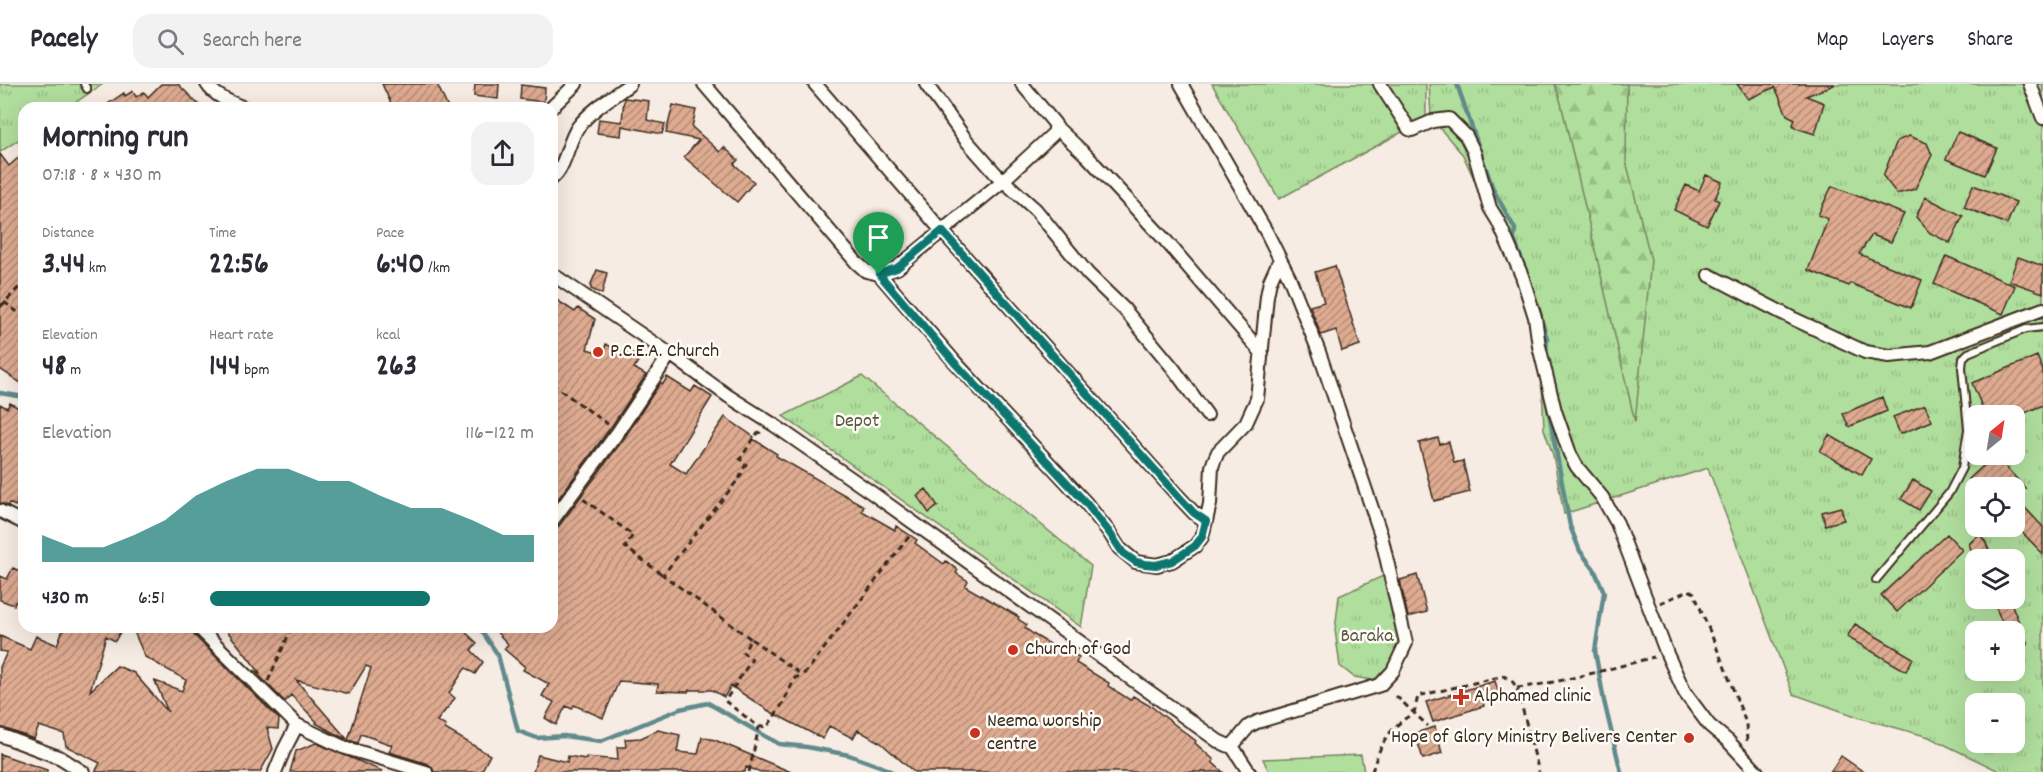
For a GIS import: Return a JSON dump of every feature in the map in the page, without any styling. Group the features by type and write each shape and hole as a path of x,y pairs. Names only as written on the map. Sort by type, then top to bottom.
{"street":[{"path":"207,84 210,90 231,102"},
{"path":"557,102 576,84"},
{"path":"558,171 570,141 578,128 595,111 630,84"},
{"path":"704,84 809,205 848,254 866,271 879,274 897,268 1004,180 1053,134 1056,127"},
{"path":"815,84 942,231 1179,497 1194,513 1206,521"},
{"path":"926,84 966,140 1036,210 1088,274 1124,309 1173,368 1207,415"},
{"path":"1022,84 1056,127 1087,156 1159,233 1262,353"},
{"path":"1181,84 1267,233 1316,344 1381,535 1406,644 1393,671 1380,685 1257,722 1249,726 1232,746"},
{"path":"1380,84 1410,130 1433,121 1449,119 1466,136 1474,152 1490,208 1522,276 1535,317 1539,346 1555,411 1570,454 1577,467 1602,497 1617,523 1667,654 1685,693 1709,725 1757,772"},
{"path":"2030,84 2043,118"},
{"path":"879,274 954,362 1086,503 1123,553 1136,562 1156,565 1172,561 1195,546 1202,537 1211,494 1212,467 1218,452 1246,423 1254,410 1268,288 1280,259"},
{"path":"1709,275 1864,352 1889,356 1930,352 2043,309"},
{"path":"558,278 917,525 1218,741 1232,746 1249,772"},
{"path":"558,513 618,432 670,354"},
{"path":"0,510 18,520"},
{"path":"204,633 297,725 343,747 426,772"},
{"path":"275,772 297,725"},
{"path":"0,735 61,758 83,772"}],"lane":[{"path":"1876,580 1949,493 1962,468 1968,429 1963,358 1968,352 2016,333 2043,327"}],"path":[{"path":"0,307 18,288"},
{"path":"4,302 18,312"},
{"path":"558,388 618,432"},
{"path":"663,575 740,477 746,464 740,459 757,434 774,425"},
{"path":"574,493 633,535 625,547 802,675"},
{"path":"751,639 743,653 752,659 725,701 759,727 768,726 795,678 802,675 917,525"},
{"path":"1650,607 1688,591 1694,593 1746,723 1747,761"},
{"path":"263,690 289,633"},
{"path":"1517,688 1587,675 1667,654"},
{"path":"1372,772 1386,736 1400,721 1414,713 1418,696 1504,676 1517,688 1539,772"},
{"path":"1396,696 1428,726"},
{"path":"749,772 759,727"}],"green space":[{"path":"0,84 103,84 76,102 18,102 18,140 0,152"},
{"path":"1212,84 1426,84 1426,119 1279,199"},
{"path":"1429,84 2043,84 2043,772 2001,772 1929,737 1861,718 1793,694 1708,468 1564,514 1553,455 1544,429 1540,339 1525,291 1463,155 1431,118"},
{"path":"1555,84 1627,84 1626,161 1651,260 1635,422 1561,103"},
{"name":"Depot","path":"862,376 1091,566 1081,627 783,416"},
{"name":"Baraka","path":"1383,576 1401,644 1379,681 1354,677 1340,666 1335,630 1339,596"},
{"path":"1361,755 1364,772 1269,772 1263,759"}],"building":[{"path":"161,84 178,84 196,102 111,102 124,93 125,96 133,91 136,97 144,92 148,97"},
{"path":"382,84 437,84 445,102 390,102"},
{"path":"475,84 499,84 498,99 474,96"},
{"path":"1737,84 1834,85 1806,96 1824,103 1815,134 1793,125 1795,119 1787,115 1775,87 1748,99"},
{"path":"521,85 545,88 544,102 520,99"},
{"path":"624,98 649,101 647,120 665,124 662,134 622,126 621,136 597,133 599,119 622,122"},
{"path":"673,105 696,110 692,127 720,152 724,147 738,160 734,164 754,182 737,202 684,157 699,140 666,133"},
{"path":"1958,132 1997,148 1985,175 1946,159"},
{"path":"1909,136 1927,143 1932,155 1915,189 1897,194 1883,176 1897,141"},
{"path":"0,154 9,166 18,158 18,381 0,369"},
{"path":"1706,175 1722,182 1715,199 1719,201 1707,226 1674,210 1686,185 1699,191"},
{"path":"1973,185 2016,202 2007,224 1964,207"},
{"path":"1832,186 1904,214 1891,242 1872,235 1859,254 1922,280 1911,308 1850,283 1849,286 1808,270 1828,219 1818,215"},
{"path":"1925,197 1963,216 1950,243 1930,233 1916,217"},
{"path":"1946,256 2015,286 2003,314 1934,284"},
{"path":"2018,257 2043,266 2043,293 2009,281"},
{"path":"1335,266 1360,345 1342,351 1336,330 1321,335 1310,306 1324,302 1315,272"},
{"path":"597,270 607,273 602,294 591,289"},
{"path":"558,301 575,312 578,308 595,319 587,349 603,354 606,344 623,353 626,349 640,358 634,368 646,375 558,499"},
{"path":"2037,356 2043,371 2043,405 2025,413 2025,405 1981,405 1972,383"},
{"path":"667,377 691,392 695,386 712,397 670,464 686,474 725,417 777,454 776,456 864,506 862,511 895,530 896,526 917,540 915,543 944,564 946,561 958,570 956,573 968,581 965,586 1019,617 1018,619 1027,625 1025,628 1036,636 1063,652 1065,649 1079,657 1076,663 1109,683 1108,686 1130,700 1133,696 1152,707 1196,741 1195,743 1214,760 1212,762 1223,772 914,772 881,743 858,730 853,738 829,726 823,739 769,711 731,686 724,697 712,690 657,691 658,684 619,681 603,718 574,705 572,709 566,706 556,725 545,718 554,702 542,696 549,684 523,670 525,667 504,649 508,644 498,633 558,633 558,527 625,437 660,383 663,384"},
{"path":"1882,397 1887,411 1849,427 1843,414"},
{"path":"10,403 18,408 18,501 15,506 0,503 0,404 7,408"},
{"path":"1925,405 1932,421 1900,434 1893,417"},
{"path":"1829,435 1871,459 1862,475 1820,451"},
{"path":"1438,438 1440,444 1449,442 1454,463 1463,461 1470,492 1434,501 1419,443"},
{"path":"1984,465 2004,465 2015,477 1971,477"},
{"path":"1913,480 1931,491 1919,510 1901,499"},
{"path":"926,489 938,506 929,513 917,496"},
{"path":"1841,507 1844,520 1825,525 1822,512"},
{"path":"2025,508 2043,527 2043,554 2025,535"},
{"path":"1947,534 1962,550 1897,612 1881,595"},
{"path":"1976,537 1982,537 1988,549 1971,549 1969,544"},
{"path":"13,568 18,570 18,603 15,602 14,605 0,600 0,576 7,579"},
{"path":"1417,575 1427,612 1408,617 1400,580"},
{"path":"1997,609 2014,609 2018,621 2001,621"},
{"path":"1855,624 1913,658 1906,671 1847,637"},
{"path":"62,633 120,633 115,641 106,636 90,691 117,666 134,673 168,712 155,681 182,691 186,680 145,657 135,633 192,633 279,719 278,729 267,728 273,749 260,772 95,772 100,763 66,746 64,734 39,726 34,739 0,727 0,667 7,652 0,651 0,636 30,649 36,636 57,645"},
{"path":"229,633 466,633 477,643 471,650 483,662 475,674 466,668 464,670 449,693 455,698 437,721 446,726 445,729 490,755 481,772 434,772 428,764 389,752 392,745 361,734 358,743 348,740 371,668 366,666 349,694 296,680 347,739 316,723 291,695 285,702 254,670 261,674"},
{"path":"1495,681 1499,694 1482,699 1484,706 1433,722 1426,702"},
{"path":"1435,727 1442,753 1423,759 1415,733"},
{"path":"658,730 680,735 677,752 698,754 702,737 715,740 791,772 761,772 746,767 745,772 533,772 538,755 567,762 568,756 618,760 617,747 626,747 625,739 641,738"},
{"path":"316,743 382,772 290,772 296,751"},
{"path":"0,754 47,770 47,772 0,772"},
{"path":"1841,756 1864,772 1830,772"}],"waterway":[{"path":"1457,84 1493,189 1515,229 1514,239 1528,277"},
{"path":"1541,319 1547,338 1546,355"},
{"path":"0,393 18,396"},
{"path":"1547,402 1570,526 1580,551 1594,569 1604,592 1595,651 1621,772"},
{"path":"483,633 498,655 518,731 537,738 564,736 601,741 680,709 708,703 779,744 849,755 892,772"}],"place":[{"name":"P.C.E.A. Church","path":"598,352"},
{"name":"Church of God","path":"1013,650"},
{"name":"Alphamed clinic","path":"1461,697"},
{"name":"Neema worship centre","path":"975,733"},
{"name":"Hope of Glory Ministry Belivers Center","path":"1689,738"}],"route":[{"path":"942,231 1179,497 1194,513 1206,521 1202,537 1195,546 1179,558 1156,565 1136,562 1123,553 1086,503 954,362 879,274 897,268 942,231"}]}
